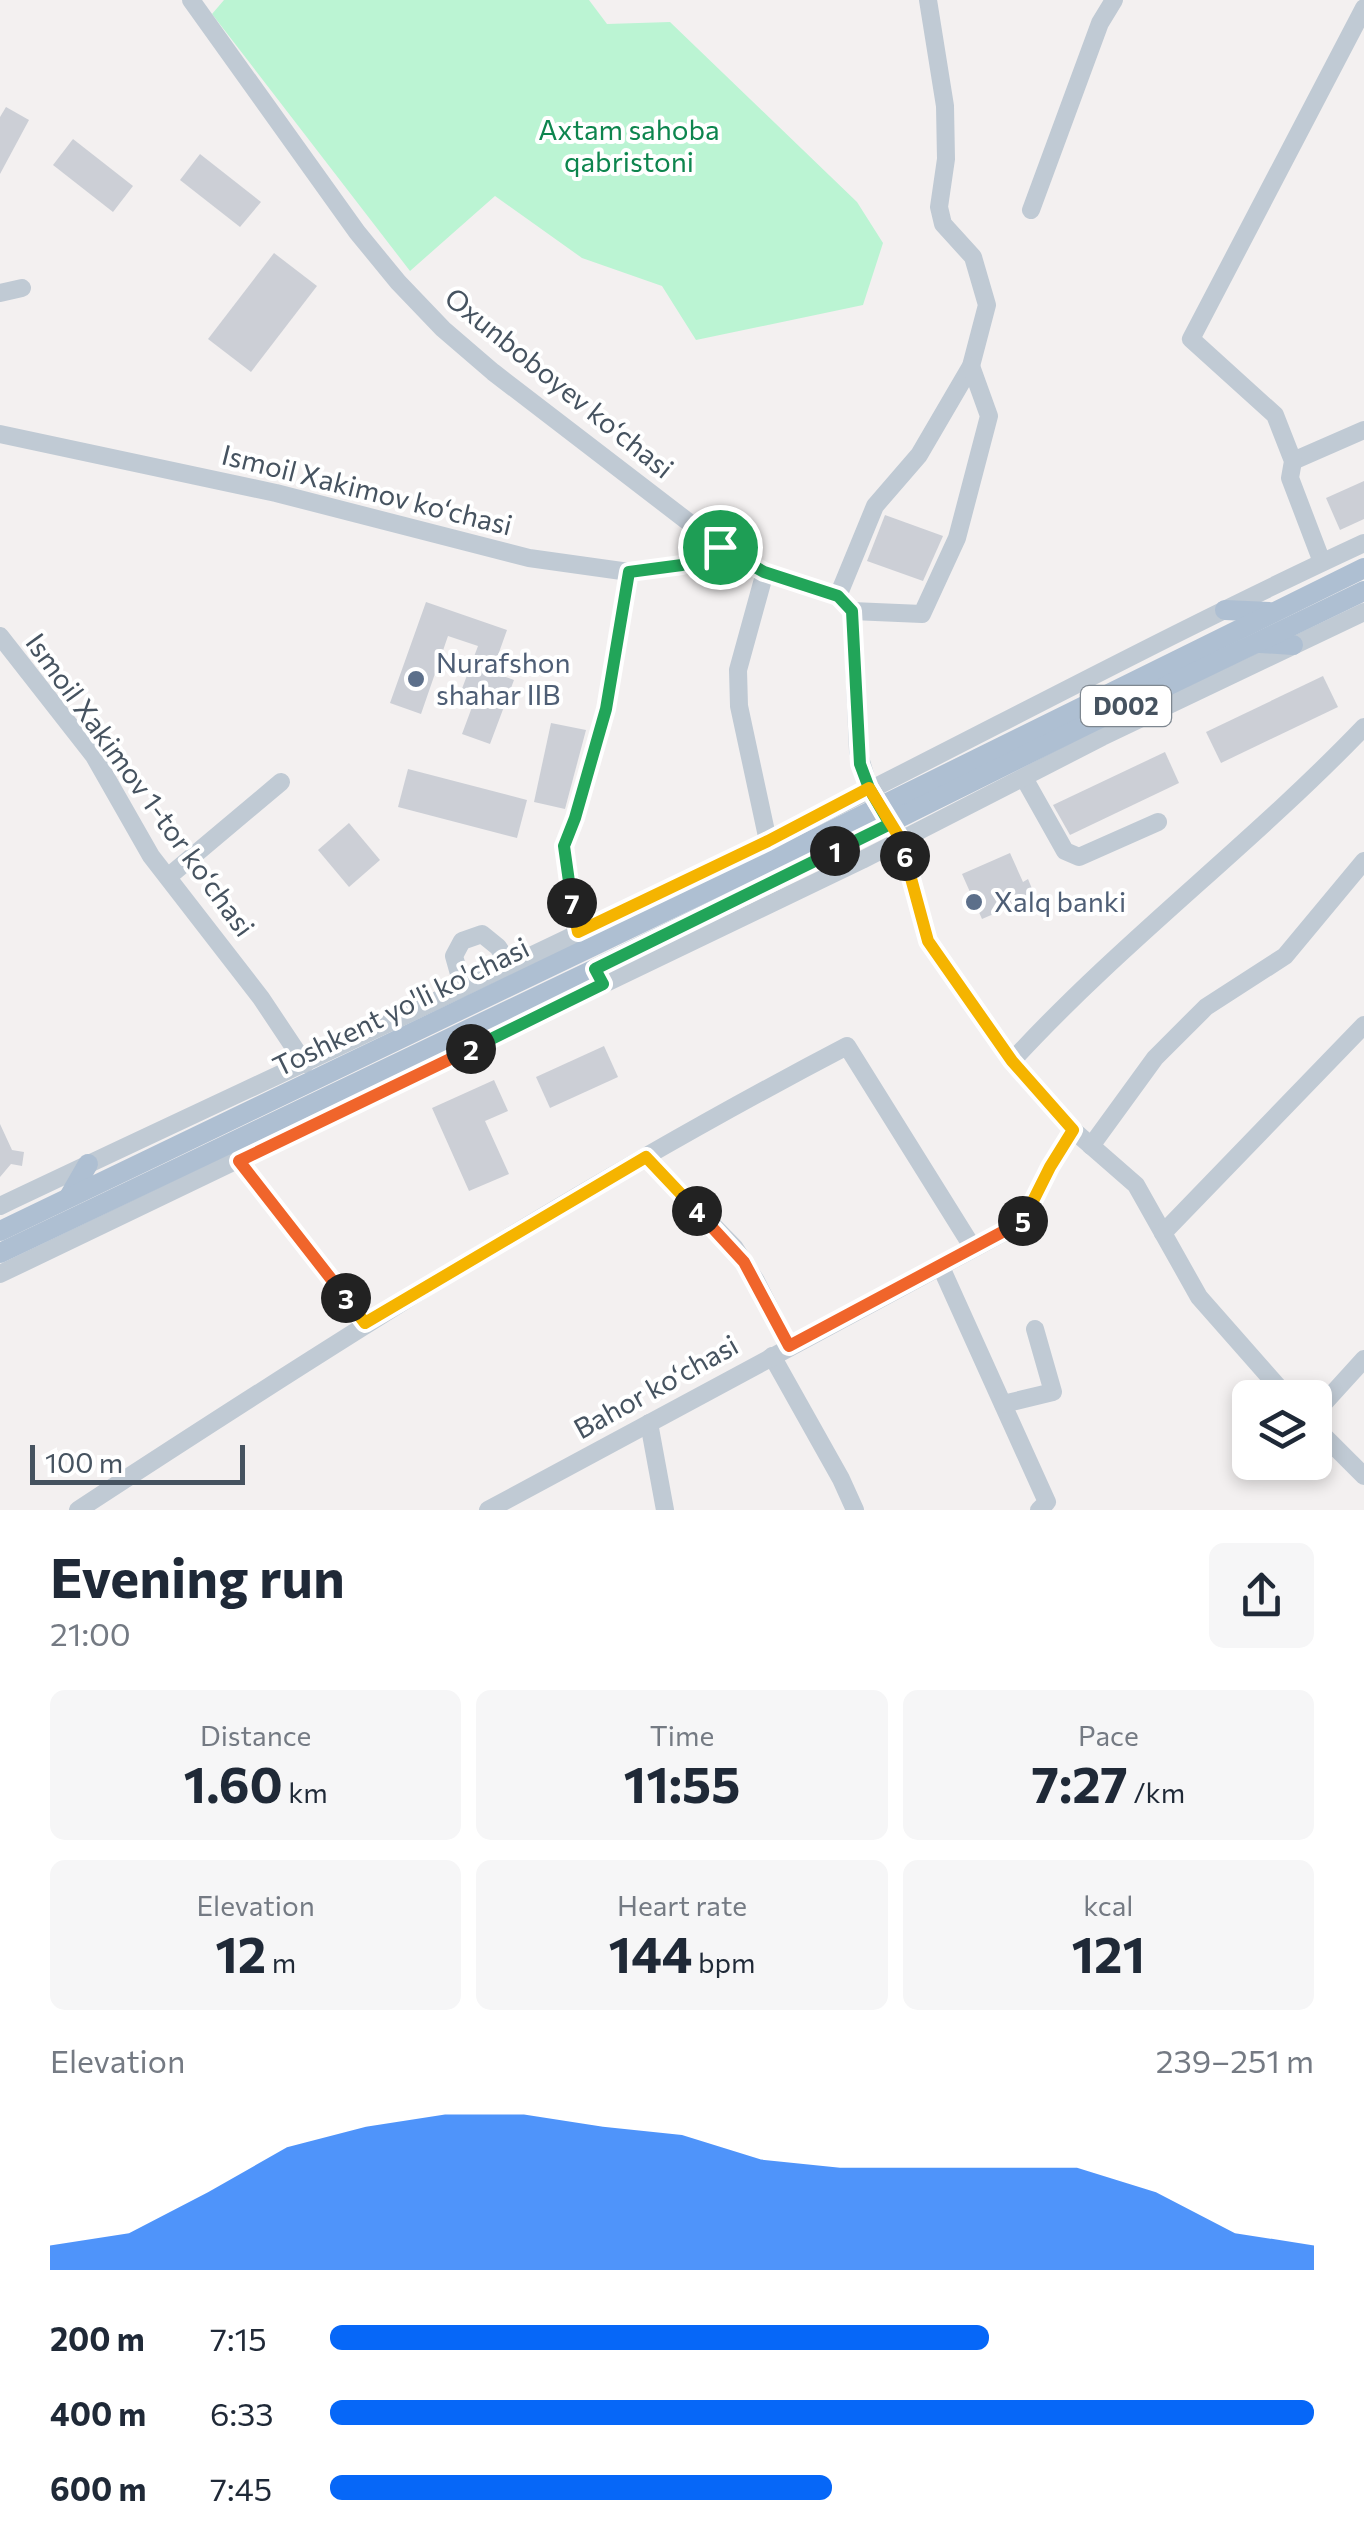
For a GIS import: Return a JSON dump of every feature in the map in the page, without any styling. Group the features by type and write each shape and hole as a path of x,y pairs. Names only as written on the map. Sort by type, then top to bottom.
{"main road":[{"name":"Toshkent yo'li ko'chasi","path":"0,1254 69,1209 774,859 874,796 1364,568"},
{"name":"Toshkent yo'li ko'chasi","path":"0,1231 69,1209 599,977 896,832 1258,642 1364,591"},
{"path":"1225,610 1271,612"},
{"path":"1258,642 1293,645"},
{"path":"874,796 896,832"},
{"path":"61,1244 69,1209 88,1164"}],"street":[{"name":"Oxunboboyev ko‘chasi","path":"190,0 317,180 398,282 492,372 720,547 764,572 838,596 852,611"},
{"path":"838,596 875,506 919,454 971,366 987,305 972,257 943,224 939,206 946,159 945,106 928,0"},
{"path":"1031,210 1100,23 1114,0"},
{"path":"1322,562 1290,478 1293,461 1275,415 1190,340 1364,8"},
{"path":"0,292 22,288"},
{"path":"874,796 858,751 852,611 922,614 934,594 956,538 989,416 971,366"},
{"path":"1293,461 1364,430"},
{"name":"Ismoil Xakimov ko‘chasi","path":"0,434 276,493 529,558 629,572 682,565 720,547"},
{"path":"0,1206 768,841 874,796 1225,610 1364,543"},
{"path":"578,932 564,846 606,709 629,572"},
{"path":"764,572 738,670 739,706 768,841"},
{"path":"1272,1380 1199,1297 1136,1185 1073,1130 1012,1061 928,941 896,832 1024,778 1358,615 1364,636"},
{"name":"Ismoil Xakimov 1-tor ko‘chasi","path":"0,636 94,756 151,856 261,998 304,1064"},
{"path":"1012,1061 1054,1016 1307,786 1364,727"},
{"path":"1024,778 1065,851 1079,856 1158,822"},
{"path":"168,877 281,782"},
{"path":"1091,1146 1155,1058 1206,1007 1284,956 1364,862"},
{"path":"463,988 454,956 462,941 482,934 498,947 510,965"},
{"path":"0,1274 239,1161 599,977"},
{"path":"1163,1233 1364,1025"},
{"path":"78,1510 365,1323 743,1100 847,1046 973,1248"},
{"name":"Bahor ko‘chasi","path":"488,1510 1023,1222 1073,1130"},
{"path":"646,1157 734,1247 789,1346"},
{"path":"239,1161 365,1323"},
{"path":"940,1266 1047,1502 1039,1510"},
{"path":"1003,1404 1053,1392 1035,1329"},
{"path":"772,1356 841,1479 854,1510"},
{"path":"1332,1395 1364,1359"},
{"path":"649,1422 665,1510"},
{"path":"1332,1444 1364,1476"}],"green space":[{"name":"Axtam sahoba qabristoni","path":"224,0 589,0 607,24 670,22 857,202 883,243 863,305 696,340 662,286 582,258 495,196 410,271 212,14"}],"building":[{"path":"6,107 29,120 0,174 0,117"},
{"path":"73,139 133,186 113,212 53,165"},
{"path":"200,154 261,202 240,227 180,180"},
{"path":"274,253 317,286 251,372 208,339"},
{"path":"1364,481 1364,519 1340,530 1326,498"},
{"path":"885,515 943,536 923,581 867,561"},
{"path":"426,602 507,630 492,672 514,680 490,744 462,734 475,699 460,694 478,646 448,636 421,714 390,703"},
{"path":"1323,676 1338,707 1221,763 1206,732"},
{"path":"551,723 586,730 565,809 534,802"},
{"path":"1165,752 1179,783 1070,835 1053,805"},
{"path":"408,769 527,800 517,838 398,807"},
{"path":"349,823 380,860 349,887 318,850"},
{"path":"1010,853 1023,882 1028,879 1035,896 982,919 962,874"},
{"path":"604,1046 618,1077 550,1108 536,1077"},
{"path":"494,1080 508,1111 485,1121 509,1174 469,1191 432,1108"},
{"path":"0,1124 12,1150 24,1152 22,1166 11,1164 0,1177"}],"place":[{"name":"Nurafshon shahar IIB","path":"416,679"},
{"name":"Xalq banki","path":"974,902"}],"route":[{"path":"720,547 682,565 629,572 606,709 564,846 578,932 869,788 901,840 928,941 1012,1061 1073,1130 1023,1222 789,1346 734,1247 646,1157 365,1323 239,1161 603,984 595,969 890,824 869,788 860,764 852,611 847,602 764,572 720,547"}]}
